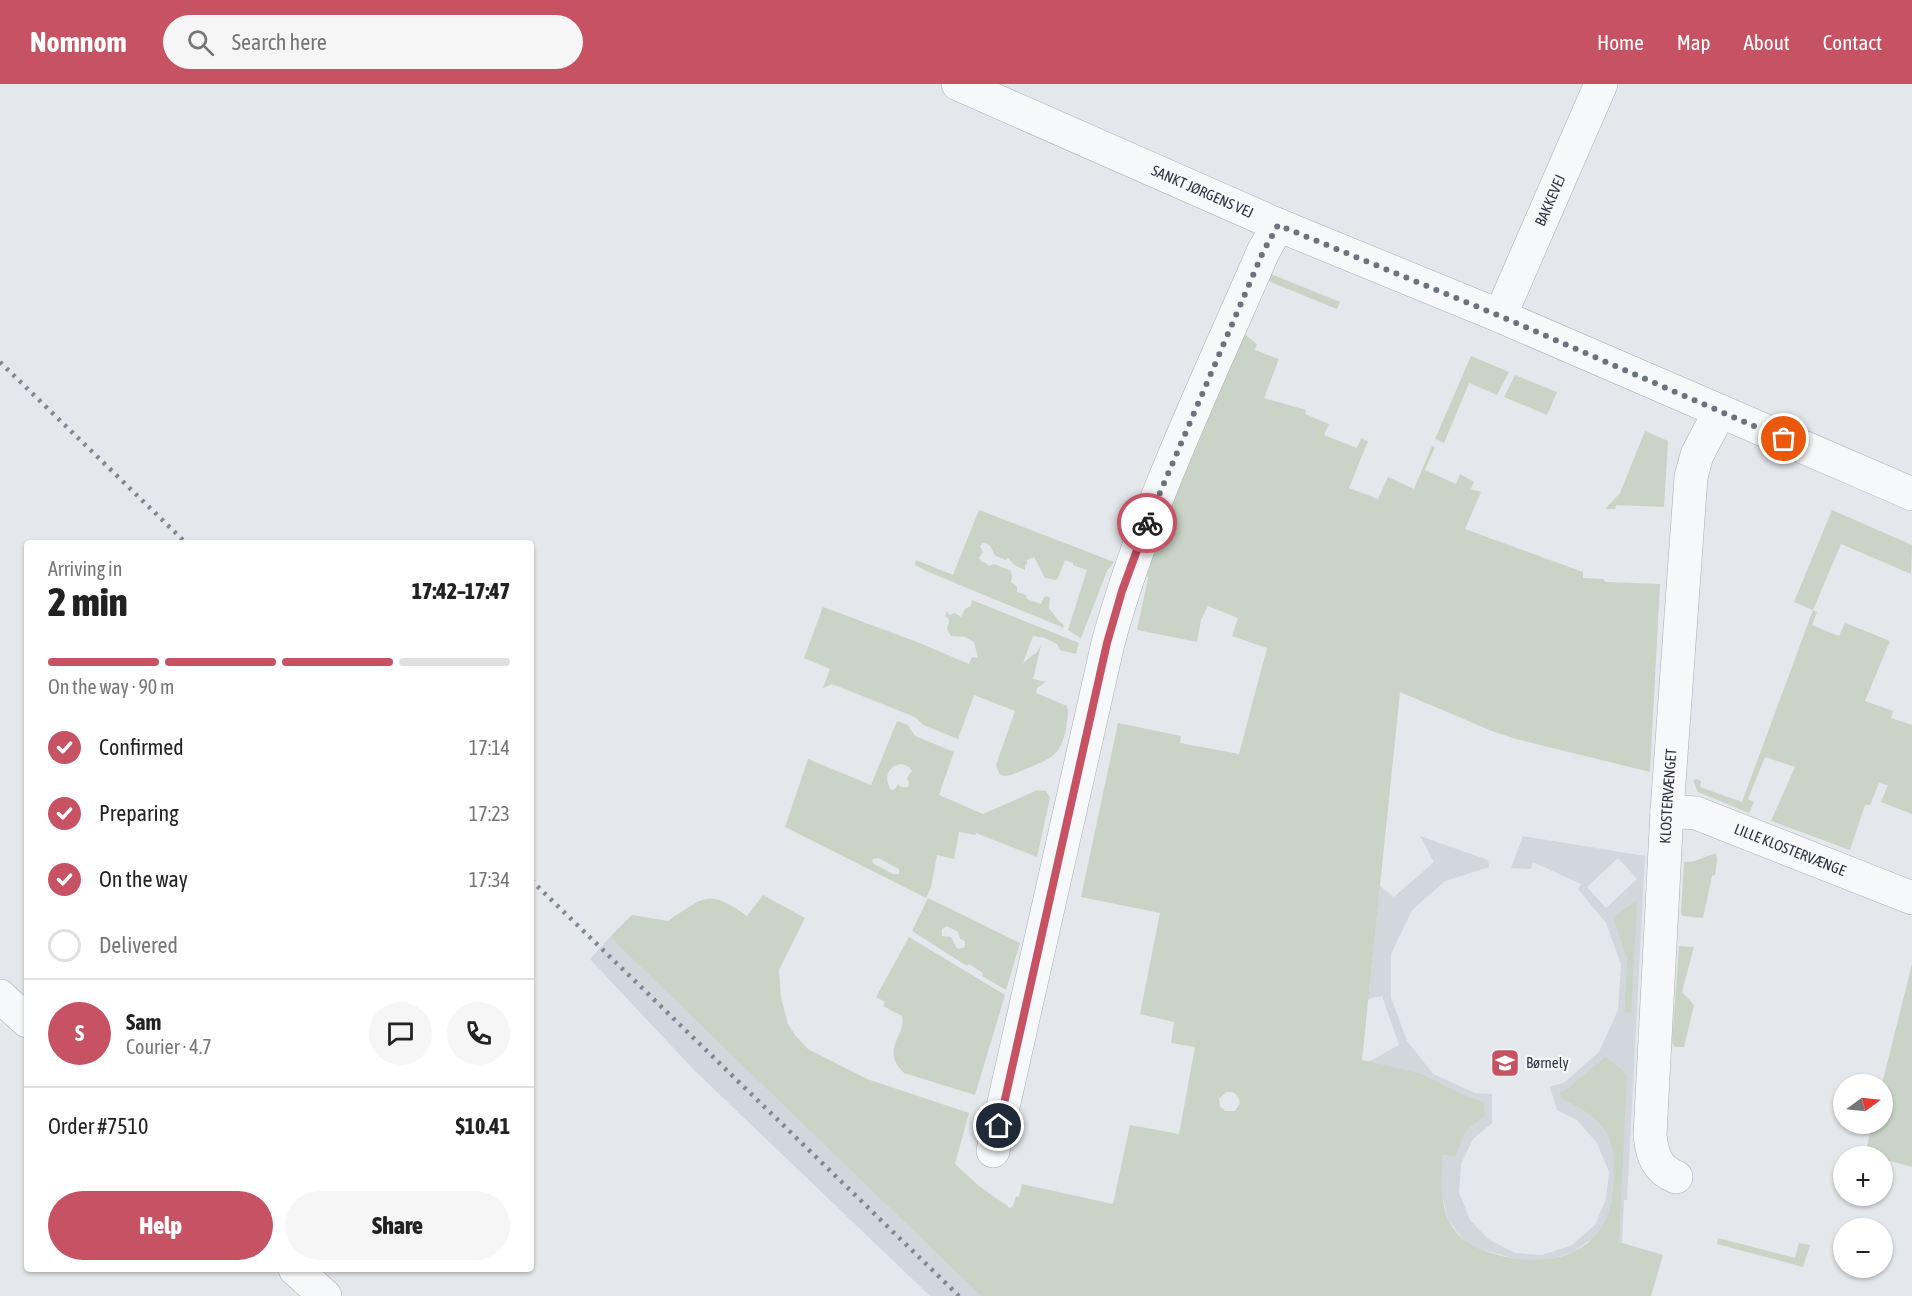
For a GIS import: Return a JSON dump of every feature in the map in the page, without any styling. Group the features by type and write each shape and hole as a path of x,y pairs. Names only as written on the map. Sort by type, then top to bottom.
{"street":[{"name":"SANKT JØRGENS VEJ","path":"958,84 1278,225 1500,316 1912,494"},
{"name":"BAKKEVEJ","path":"1500,316 1601,84"},
{"path":"993,1151 1107,643 1122,591 1152,510 1263,252 1278,225"},
{"name":"KLOSTERVÆNGET","path":"1676,1177 1666,1173 1658,1166 1650,1135 1667,811 1691,477 1697,455 1720,411"},
{"name":"LILLE KLOSTERVÆNGE","path":"1667,811 1696,813 1912,898"},
{"path":"0,996 24,1018"},
{"path":"298,1272 325,1296"}],"shaded area":[{"path":"1420,836 1488,860 1489,867 1445,881 1412,910 1391,954 1391,998 1407,1041 1433,1074 1475,1093 1492,1094 1492,1123 1473,1139 1461,1164 1459,1192 1470,1220 1488,1239 1515,1253 1542,1255 1572,1245 1595,1225 1606,1199 1609,1172 1597,1143 1577,1120 1557,1110 1550,1087 1565,1082 1599,1052 1618,1010 1621,964 1606,923 1578,889 1581,884 1533,862 1531,869 1511,868 1523,836 1645,856 1627,1200 1624,1200 1622,1243 1590,1240 1573,1252 1548,1260 1519,1260 1470,1246 1448,1219 1441,1192 1443,1155 1455,1157 1467,1130 1485,1116 1484,1101 1468,1097 1420,1073 1368,1062 1399,1045 1382,996 1368,999 1380,886 1394,897 1434,862","holes":["1618,858 1637,879 1606,908 1587,887","1627,958 1631,1013 1624,1011"]},
{"path":"610,937 981,1296 930,1296 693,1069 590,959"}],"green space":[{"path":"1271,274 1340,302 1337,309 1268,281"},
{"path":"1244,334 1257,344 1255,350 1279,359 1264,398 1306,410 1305,414 1329,424 1324,435 1357,448 1361,438 1368,441 1349,488 1378,499 1388,477 1414,489 1432,446 1435,447 1425,470 1456,484 1460,474 1474,482 1471,489 1481,492 1465,529 1583,572 1583,578 1603,579 1606,582 1660,584 1650,772 1516,739 1400,692 1362,1060 1420,1073 1468,1097 1484,1101 1485,1116 1467,1130 1455,1157 1443,1155 1442,1187 1445,1211 1457,1233 1468,1243 1498,1255 1530,1260 1561,1256 1576,1251 1589,1242 1600,1230 1608,1215 1612,1199 1613,1156 1607,1134 1593,1117 1561,1098 1560,1092 1567,1089 1605,1057 1627,1074 1619,1242 1663,1255 1651,1296 981,1296 610,937 632,915 668,921 699,901 707,899 724,902 747,916 763,895 805,918 779,970 781,998 788,1024 808,1049 867,1079 969,1113 955,1164 979,1186 1010,1208 1016,1196 1019,1197 1022,1184 1113,1204 1130,1125 1179,1134 1195,1047 1171,1043 1174,1022 1140,1014 1160,913 1081,897 1118,723 1181,736 1180,743 1239,754 1267,648 1232,636 1238,618 1208,606 1201,620 1197,642 1137,630 1147,576 1158,538","holes":["1226,1092 1236,1094 1239,1100 1240,1103 1235,1111 1225,1111 1220,1106 1219,1099"]},
{"path":"1471,356 1509,372 1497,395 1469,383 1444,443 1435,439"},
{"path":"1515,375 1557,392 1547,415 1504,397"},
{"path":"1645,431 1668,441 1664,507 1616,505 1615,509 1605,509 1620,493"},
{"path":"979,510 1114,562 1107,571 1081,638 1068,630 1087,570 1073,563 1065,560 1056,580 1045,578 1034,557 1027,560 1025,570 1014,565 1008,558 1005,560 996,556 989,545 983,543 980,546 983,552 979,558 982,562 988,566 994,564 1011,571 1011,582 1017,587 1017,592 1041,604 1044,597 1050,598 1049,609 1064,628 915,565 916,560 953,575"},
{"path":"1832,510 1912,545 1911,574 1841,544 1813,610 1794,602"},
{"path":"972,600 1079,643 1076,654 1060,650 1057,644 1045,638 1033,636 1023,663 1037,652 1041,645 1033,679 1046,682 1037,688 1036,693 1067,706 1066,729 1061,746 1053,755 1010,775 1000,775 996,765 1015,711 974,695 958,739 923,725 915,717 832,684 823,688 830,669 804,658 823,607 969,664 972,657 978,658 974,642 965,637 951,636 947,629 949,620 945,616 947,611 949,615 955,613 961,617 965,609 971,606"},
{"path":"1813,610 1817,612 1812,625 1839,636 1845,623 1890,641 1865,701 1893,711 1891,718 1912,725 1912,814 1881,802 1888,785 1879,783 1870,805 1865,805 1850,850 1771,821 1795,767 1765,757 1748,799 1754,802 1749,813 1698,792 1693,781 1696,779 1701,781 1700,787 1742,802"},
{"path":"897,721 908,725 915,736 954,752 939,795 983,814 1038,790 1046,791 1050,798 1037,857 976,833 975,835 959,832 954,859 937,855 931,887 926,898 785,827 808,759 871,785","holes":["902,764 912,771 907,778 908,787 901,787 898,784 895,789 891,790 887,781 888,773 893,767","878,858 899,869 899,874 893,874 872,862 873,859"]},
{"path":"1716,854 1715,875 1712,876 1703,918 1683,916 1681,913 1684,862"},
{"path":"928,898 1020,943 1006,990 982,976 983,973 969,964 967,966 912,931","holes":["947,926 958,932 960,939 965,941 965,947 959,949 951,937 942,936 942,929"]},
{"path":"1637,901 1631,1013 1624,1012 1627,958 1613,917"},
{"path":"909,937 1005,995 975,1095 904,1073 894,1057 902,1016 883,1006 885,1002 876,997"},
{"path":"1679,946 1694,947 1682,992 1694,1005 1684,1047 1675,1047 1672,1043"},
{"path":"1912,964 1912,1167 1893,1162 1893,1146 1867,1146 1870,1134 1893,1134 1893,1074 1884,1074"},
{"path":"1718,1238 1795,1258 1799,1243 1810,1245 1803,1267 1717,1244"}],"railway":[{"path":"0,362 183,540"},
{"path":"534,883 959,1296"}],"way so far":[{"path":"1147,523 1263,252 1278,225 1500,316 1784,439"}],"place":[{"name":"Børnely","path":"1505,1063"}],"route":[{"path":"999,1126 1107,643 1128,572 1147,523"}]}
